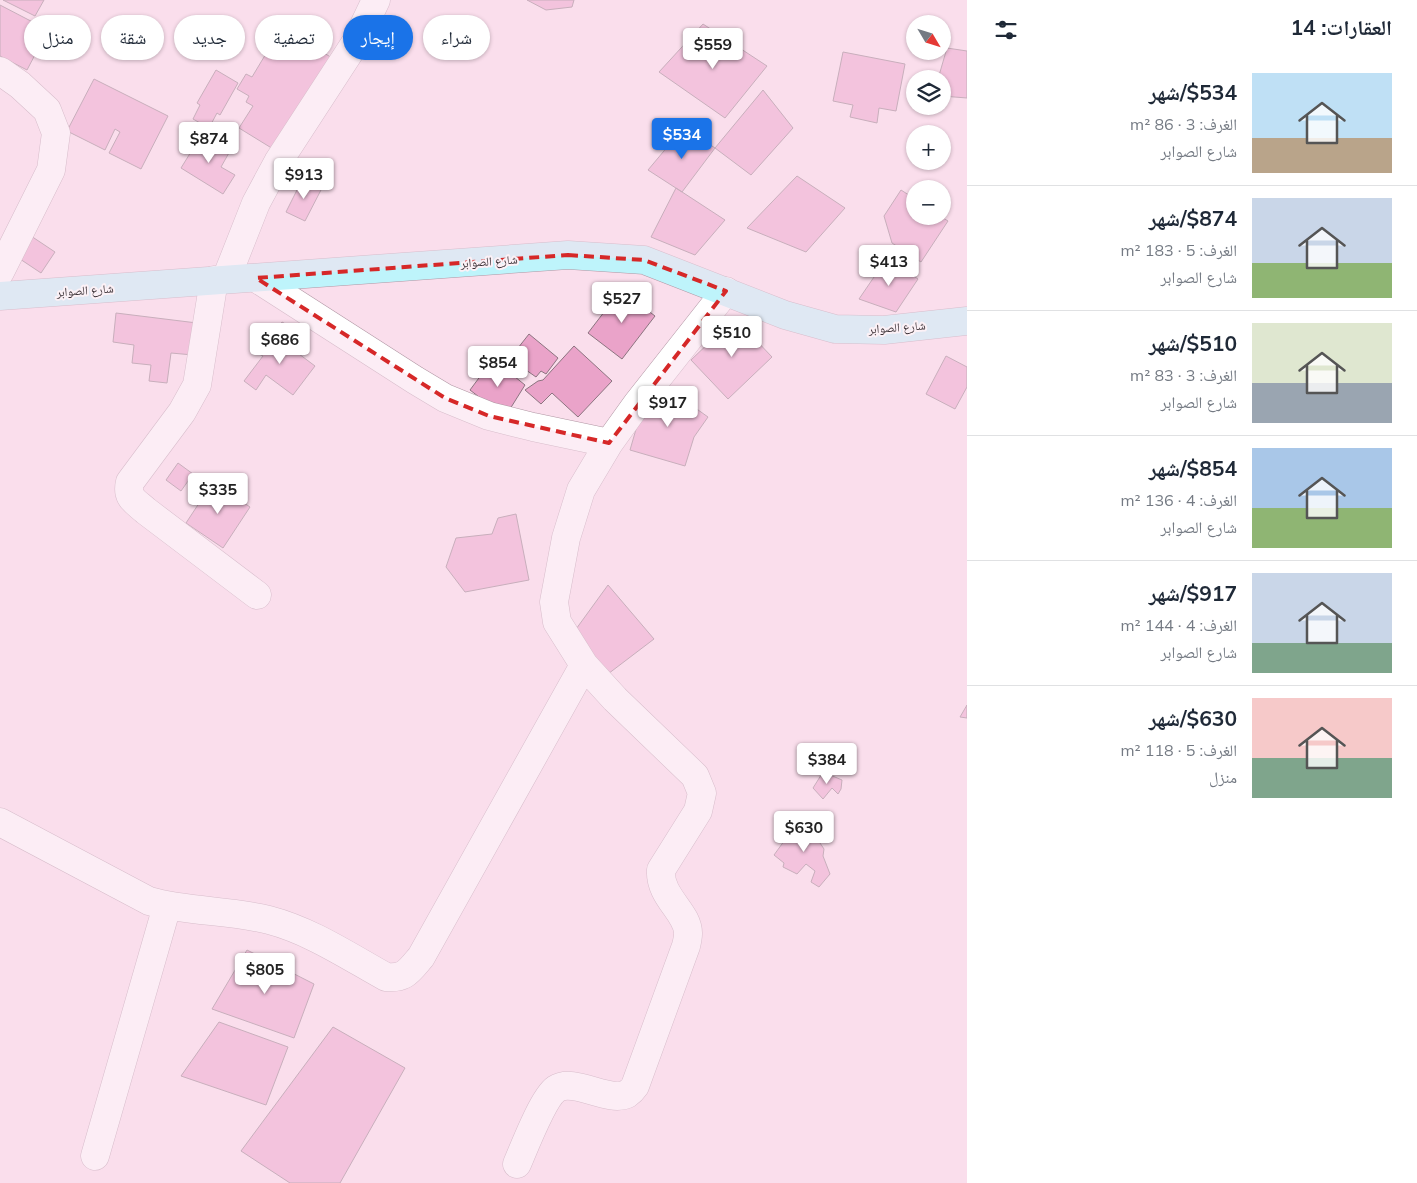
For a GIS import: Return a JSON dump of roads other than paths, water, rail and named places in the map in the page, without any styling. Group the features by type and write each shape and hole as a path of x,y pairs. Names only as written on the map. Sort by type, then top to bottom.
{"street":[{"path":"257,595 146,511 131,497 128,490 130,482 182,412 197,385 220,280 256,203 278,162 356,42 376,0"},
{"path":"0,72 20,85 47,110 56,134 51,170 0,272"},
{"name":"شارع الصوابر","path":"0,296 568,255 644,260 785,314 835,329 884,330 967,321"},
{"path":"256,278 445,398 489,416 533,428 609,443"},
{"path":"516,1164 547,1099 556,1089 565,1086 619,1096 629,1094 635,1086 686,946 689,933 685,921 660,880 661,870 698,811 702,793 695,776 615,699 584,665 558,622 554,602 566,538 581,490 609,443 636,404 726,291"},
{"path":"0,822 149,900 167,906 238,914 270,920 300,931 386,977 398,978 410,970 421,957 584,665"},
{"path":"95,1156 167,906"}]}
